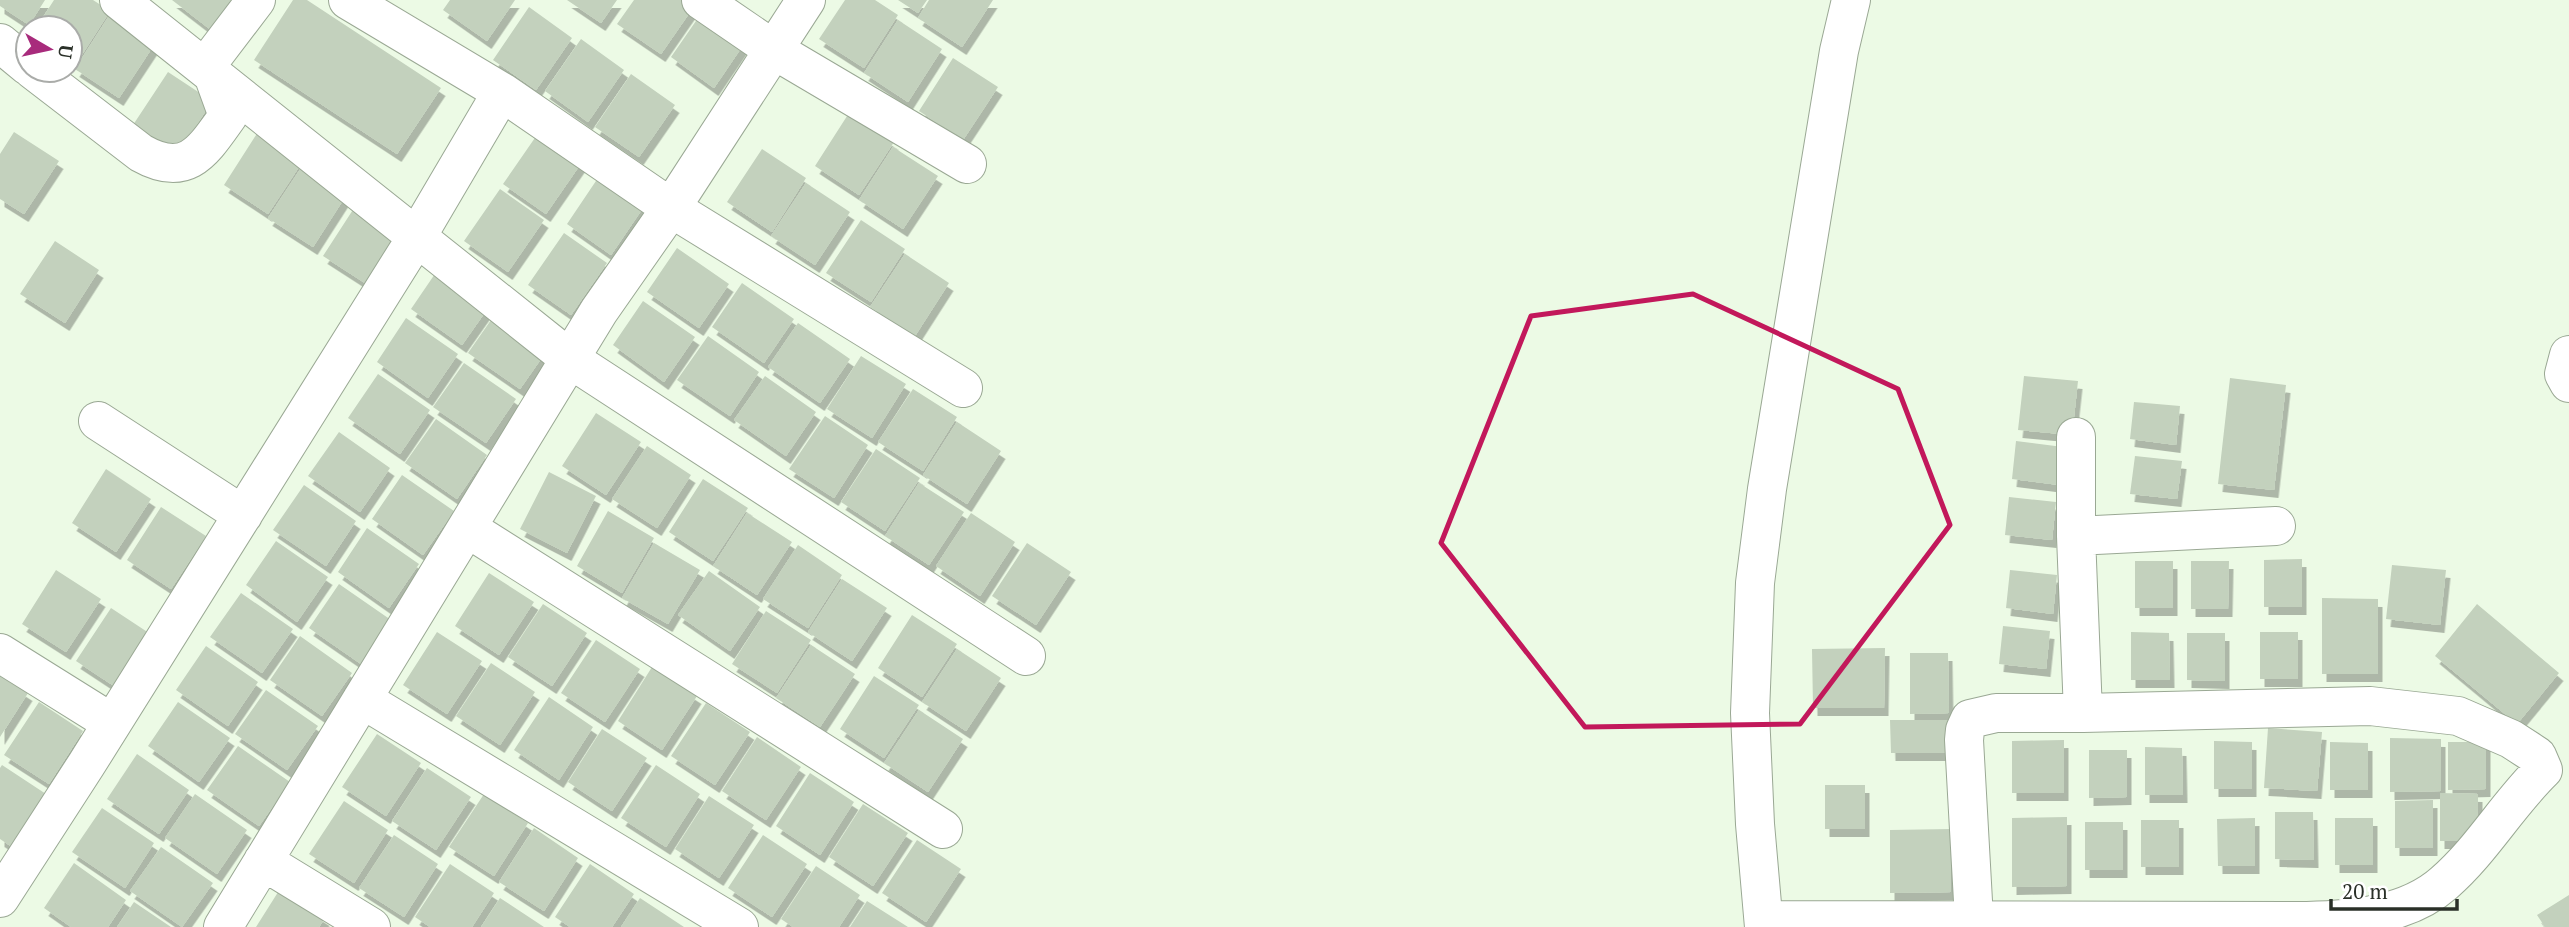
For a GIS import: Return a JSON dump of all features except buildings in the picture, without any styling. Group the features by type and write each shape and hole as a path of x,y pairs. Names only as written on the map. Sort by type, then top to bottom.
{"street":[{"path":"119,0 570,359 1026,656"},
{"path":"208,70 256,0"},
{"path":"348,0 502,92 671,208 963,387"},
{"path":"701,0 774,50 967,164"},
{"path":"223,927 599,311 671,208 806,0"},
{"path":"1851,0 1839,51 1766,489 1755,583 1750,713 1755,824 1764,923 1974,919 2307,921 2371,916 2417,900 2443,885 2464,864 2503,814 2556,773 2537,756 2511,739 2458,716 2370,706 1996,713 1970,719 1964,740 1974,919"},
{"path":"0,43 14,54"},
{"path":"51,84 141,153 159,163 177,164 192,160 205,149 228,116 208,70"},
{"path":"3,885 112,723 243,515 416,238 502,92"},
{"path":"2569,355 2564,374 2569,383"},
{"path":"99,421 243,515"},
{"path":"2076,437 2076,536 2084,713"},
{"path":"2076,536 2276,526"},
{"path":"467,528 943,829"},
{"path":"0,653 112,723"},
{"path":"362,699 738,927"},
{"path":"263,861 372,927"}],"highlighted area":[{"path":"1693,294 1898,389 1950,525 1800,724 1585,727 1441,543 1531,316"}]}
